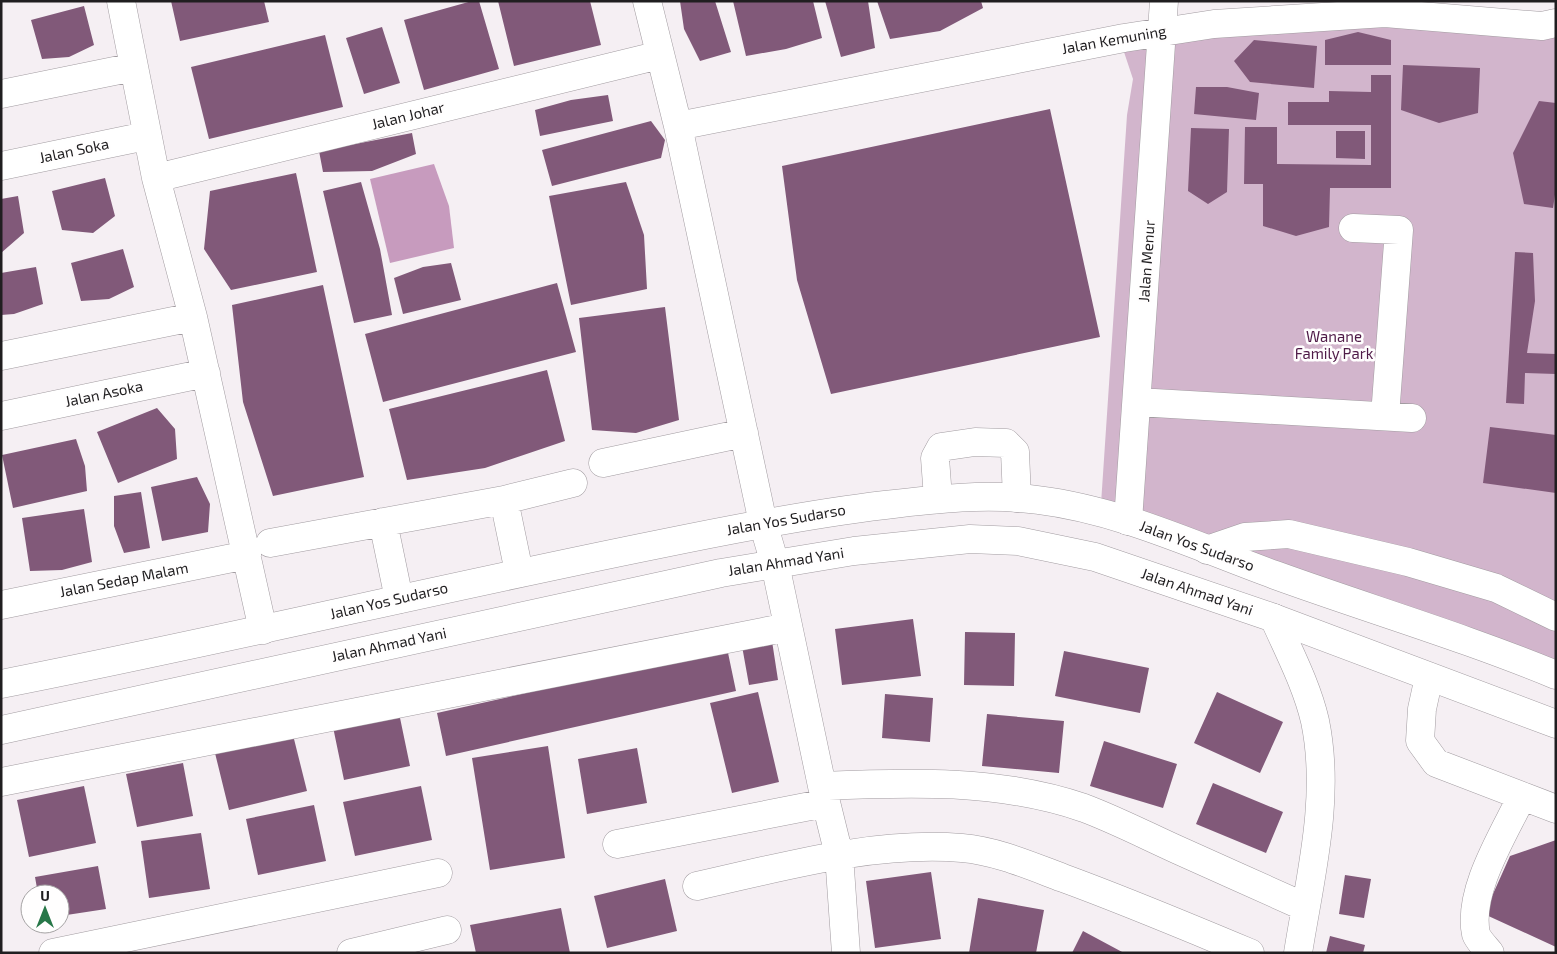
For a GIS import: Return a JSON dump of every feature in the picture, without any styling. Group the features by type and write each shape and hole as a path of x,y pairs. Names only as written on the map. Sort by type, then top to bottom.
{"main road":[{"path":"121,1 146,136 156,178 206,373 258,549 263,630"},
{"path":"648,1 678,126 763,523 775,564 824,794 839,855 846,953"},
{"name":"Jalan Menur","path":"1128,521 1164,1"},
{"name":"Jalan Kemuning","path":"678,126 1162,31 1295,18 1385,13 1547,17"},
{"name":"Jalan Johar","path":"156,178 660,55"},
{"path":"1,94 134,67"},
{"name":"Jalan Soka","path":"1,166 146,136"},
{"path":"1137,402 1398,417 1399,230 1354,228"},
{"path":"1,356 193,317"},
{"name":"Jalan Asoka","path":"1,416 206,373"},
{"path":"603,463 744,433"},
{"path":"938,498 935,458 941,447 975,442 1006,443 1015,452 1017,498"},
{"name":"Jalan Sedap Malam","path":"1,605 383,522 504,500 573,483"},
{"name":"Jalan Yos Sudarso","path":"1,684 263,630 519,572 763,523 829,512 938,498 1017,498 1074,505 1128,521 1500,652 1556,675"},
{"path":"504,500 519,572"},
{"path":"383,522 399,599"},
{"path":"1207,550 1245,537 1289,534 1398,559 1496,588 1556,617"},
{"name":"Jalan Ahmad Yani","path":"1,730 721,573 854,551 970,539 1018,541 1095,557 1274,618 1556,724"},
{"path":"1274,618 1310,703 1318,739 1321,782 1319,821 1298,953"},
{"path":"1,782 788,627"},
{"path":"1429,677 1422,709 1420,741 1436,763 1556,809"},
{"path":"617,844 824,794 933,783 978,786 1084,808 1305,907"},
{"path":"1490,953 1476,936 1475,910 1480,886 1522,796"},
{"path":"696,886 839,855 934,846 964,848 997,854 1135,904 1250,953"},
{"path":"54,953 438,873"},
{"path":"351,953 447,930"}],"green space":[{"name":"Wanane Family Park","path":"1308,20 1556,28 1556,664 1101,504 1127,115 1133,79 1121,43"}],"shaded area":[{"path":"434,164 449,206 454,248 390,263 370,179"}],"building":[{"path":"171,1 264,1 269,22 180,41"},
{"path":"472,1 479,1 499,69 424,90 404,20"},
{"path":"498,1 590,1 601,45 514,66"},
{"path":"680,1 715,1 731,52 700,61 684,29"},
{"path":"733,1 813,1 822,38 786,49 746,56"},
{"path":"825,1 868,1 875,48 841,57"},
{"path":"877,1 981,1 983,8 940,31 890,39"},
{"path":"84,6 94,45 69,57 42,59 31,20"},
{"path":"382,27 400,83 364,94 346,38"},
{"path":"1358,32 1391,40 1391,65 1325,65 1325,40"},
{"path":"325,35 343,107 209,139 191,67"},
{"path":"1254,40 1317,46 1314,88 1250,82 1234,61"},
{"path":"1403,65 1480,68 1478,113 1439,123 1401,110"},
{"path":"1371,75 1391,75 1391,188 1330,188 1329,227 1296,236 1263,226 1263,184 1244,184 1245,127 1277,127 1277,164 1371,165 1371,125 1288,125 1288,102 1329,102 1329,91 1371,92"},
{"path":"1196,87 1227,87 1259,93 1256,120 1194,114"},
{"path":"608,95 613,121 540,136 535,110 571,100"},
{"path":"1539,101 1556,103 1556,188 1553,208 1524,204 1513,153"},
{"path":"1050,109 1100,337 831,394 797,280 782,166"},
{"path":"651,121 665,140 661,158 552,186 542,150"},
{"path":"1191,128 1229,129 1227,192 1208,204 1188,191"},
{"path":"1336,131 1365,131 1365,159 1336,158"},
{"path":"412,133 416,154 372,171 323,172 319,151"},
{"path":"296,173 317,272 231,290 204,249 210,191"},
{"path":"105,178 115,216 93,233 62,230 52,191"},
{"path":"361,182 380,249 392,315 354,323 323,191"},
{"path":"626,182 644,235 647,289 571,305 549,196"},
{"path":"18,196 24,233 1,253 1,199"},
{"path":"123,249 134,287 109,299 81,301 71,263"},
{"path":"1515,252 1533,253 1535,301 1527,353 1556,354 1556,374 1525,373 1524,404 1506,403"},
{"path":"451,263 461,300 403,314 394,278 423,267"},
{"path":"36,267 43,304 14,314 1,315 1,273"},
{"path":"557,283 576,352 383,402 365,334"},
{"path":"323,285 364,477 273,496 243,402 232,305"},
{"path":"665,307 679,420 636,433 592,430 579,318"},
{"path":"547,370 565,441 485,468 407,480 389,409"},
{"path":"157,408 175,429 177,459 118,483 97,432"},
{"path":"1490,427 1556,435 1556,493 1483,483"},
{"path":"76,439 85,466 87,491 13,508 2,455"},
{"path":"197,477 210,504 208,532 162,541 151,487"},
{"path":"141,492 150,548 124,553 114,526 114,496"},
{"path":"84,509 92,562 62,570 30,571 22,518"},
{"path":"913,619 921,676 842,685 835,629"},
{"path":"965,632 1015,633 1014,686 964,685"},
{"path":"772,641 778,680 749,685 742,646"},
{"path":"727,648 736,691 446,756 437,713"},
{"path":"1064,651 1149,668 1140,713 1055,696"},
{"path":"758,692 779,782 732,793 710,703"},
{"path":"1217,692 1283,722 1260,773 1194,743"},
{"path":"885,694 933,698 930,742 882,738"},
{"path":"399,713 410,766 344,780 333,727"},
{"path":"987,714 1064,721 1059,773 982,766"},
{"path":"293,735 307,791 229,810 215,753"},
{"path":"1104,741 1177,764 1163,808 1090,786"},
{"path":"548,746 565,858 490,870 472,758"},
{"path":"637,748 647,803 587,814 578,759"},
{"path":"183,763 193,816 137,827 126,774"},
{"path":"1213,783 1283,812 1266,853 1196,824"},
{"path":"84,786 96,843 29,857 17,800"},
{"path":"421,786 432,840 355,856 343,802"},
{"path":"314,805 326,861 258,875 246,819"},
{"path":"201,833 210,889 149,898 141,841"},
{"path":"1556,840 1556,947 1484,914 1510,856"},
{"path":"98,866 106,909 70,914 70,884 36,884 35,877"},
{"path":"931,872 941,939 875,948 866,881"},
{"path":"1345,875 1371,879 1364,918 1339,914"},
{"path":"665,879 677,931 607,948 594,896"},
{"path":"978,898 1044,910 1036,953 969,953"},
{"path":"561,908 570,953 476,953 470,925"},
{"path":"1083,931 1124,953 1072,953"},
{"path":"1330,936 1365,945 1363,953 1326,953"}]}
